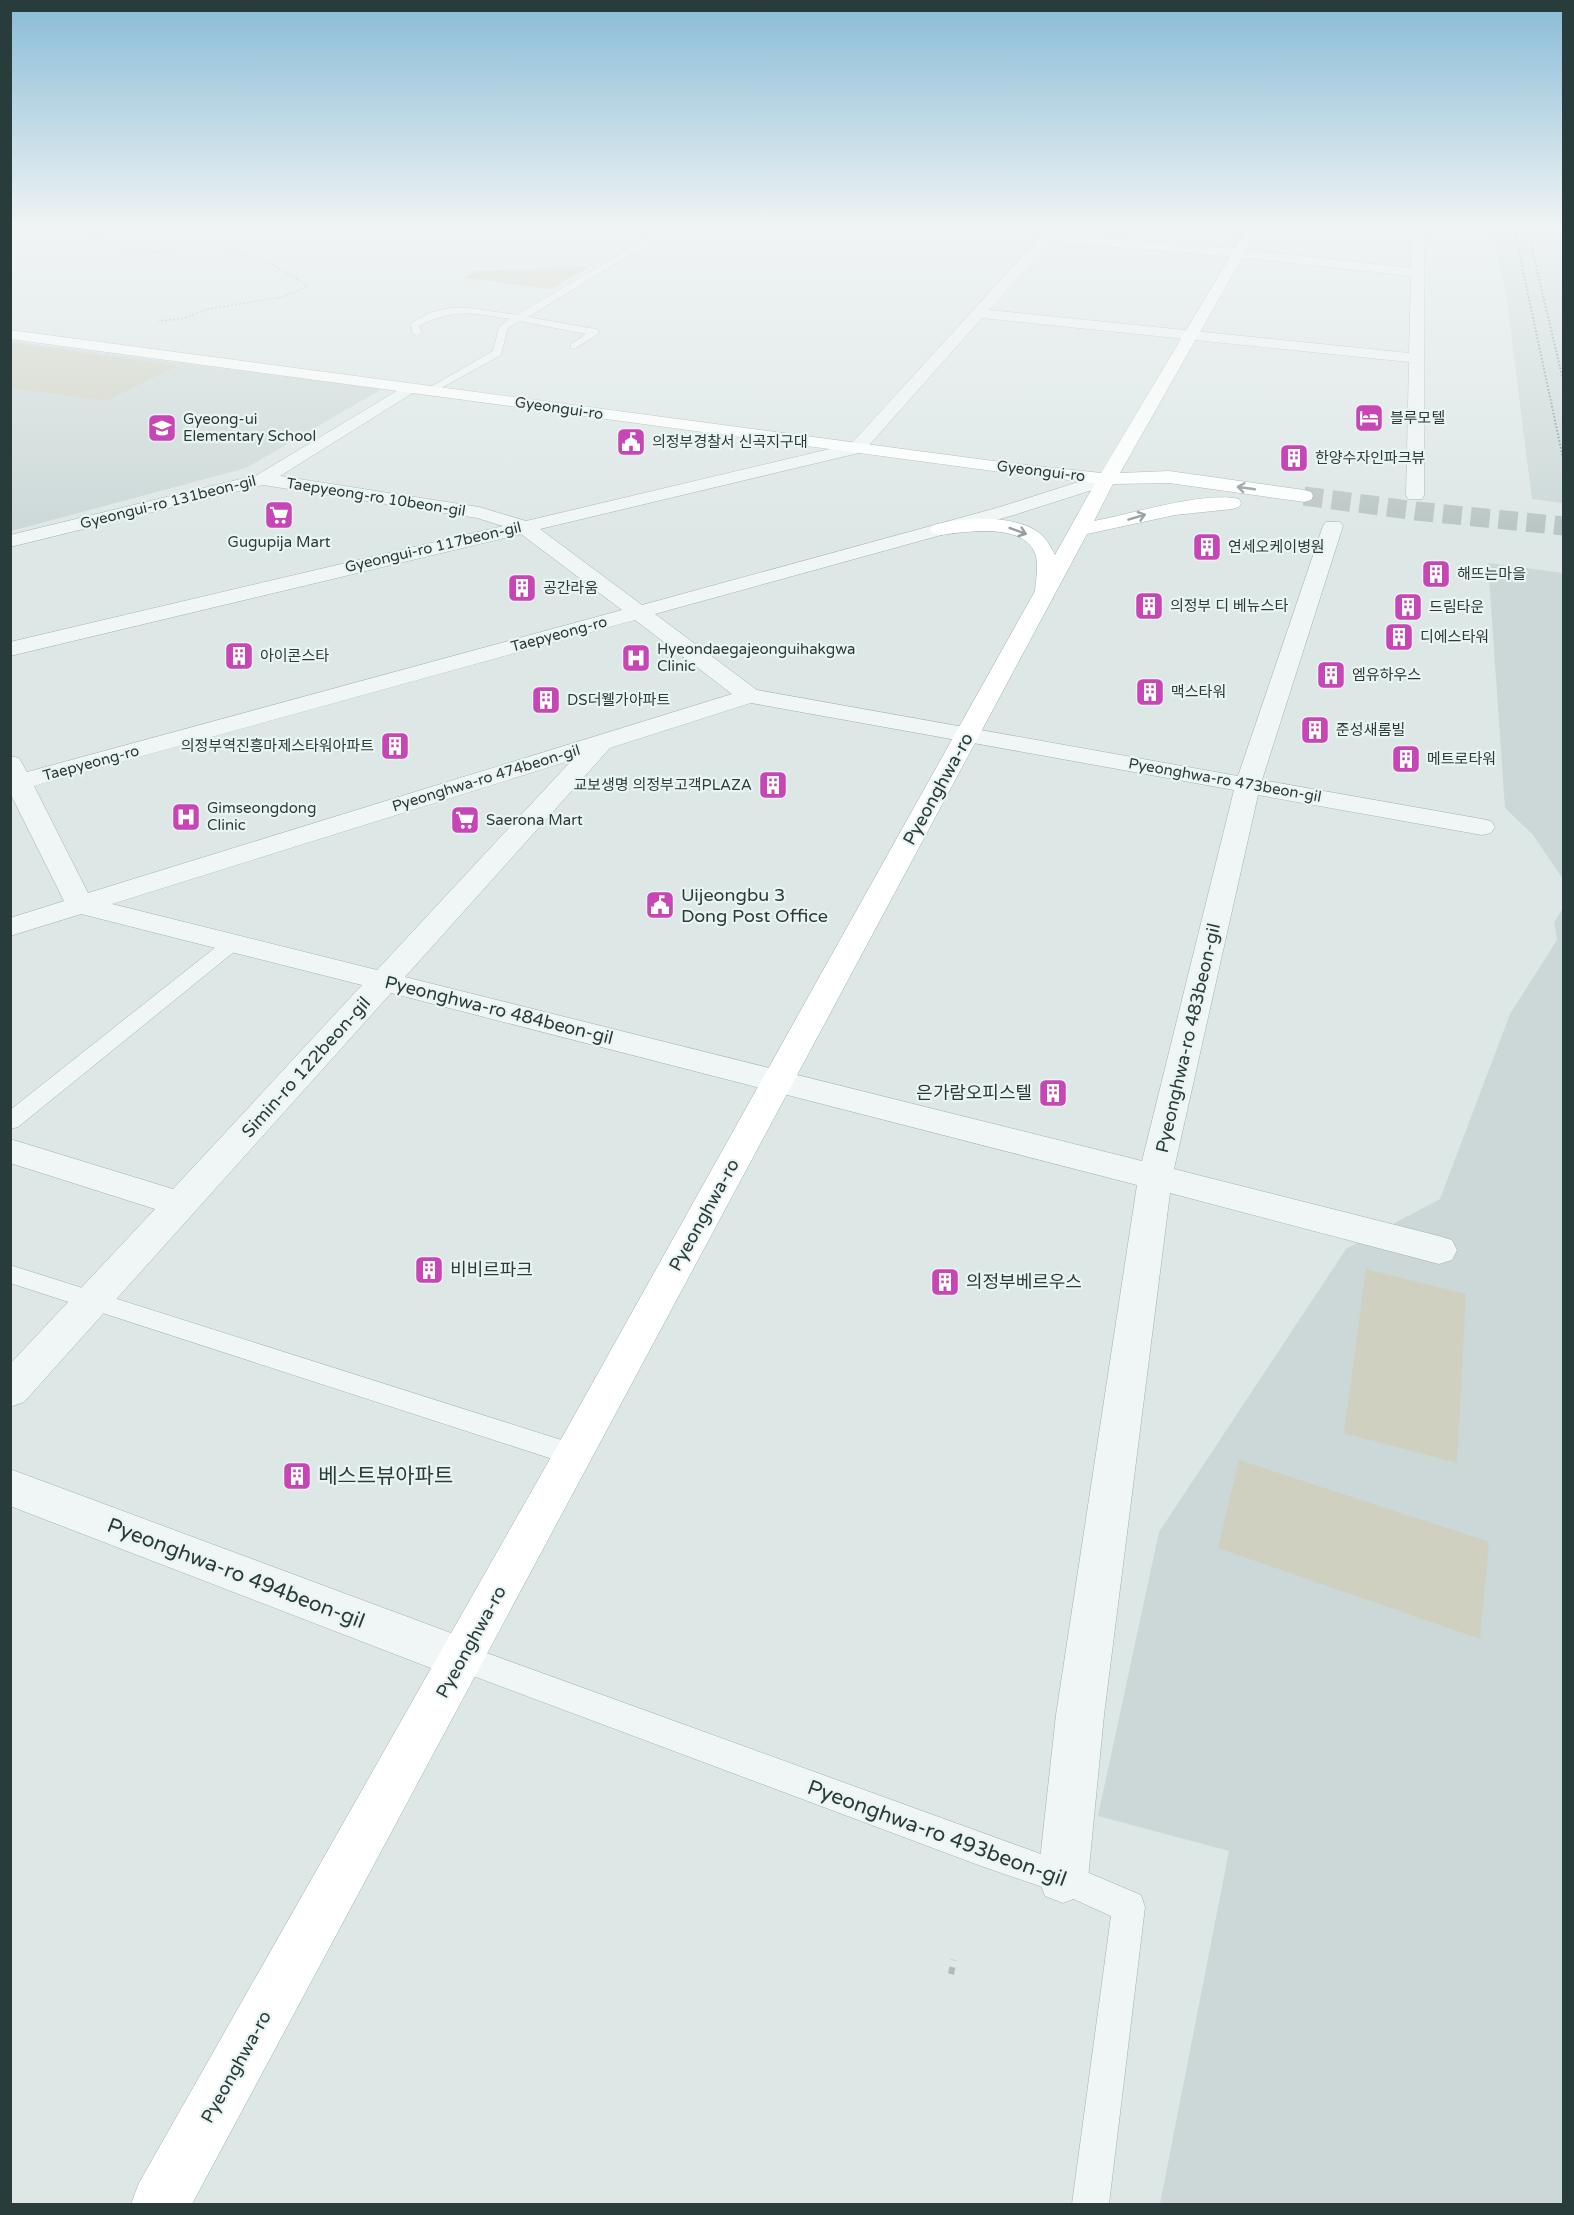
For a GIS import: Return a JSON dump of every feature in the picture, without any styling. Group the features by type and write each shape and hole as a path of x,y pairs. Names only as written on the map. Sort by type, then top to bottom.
{"main road":[{"name":"Pyeonghwa-ro","path":"159,2205 574,1455 1107,479 1194,331"},
{"name":"Gyeongui-ro","path":"10,334 857,448 1107,479 1163,494 1232,503 1305,504 1169,477 1107,479"},
{"path":"1080,529 1121,522 1180,507 1232,503"},
{"path":"940,529 976,525 994,526 1029,535 1046,556 1046,591"}],"street":[{"path":"857,448 962,331"},
{"path":"1165,331 1416,358"},
{"path":"1415,495 1417,331"},
{"name":"Gyeongui-ro 131beon-gil","path":"10,541 262,479 410,388"},
{"name":"Gyeongui-ro 117beon-gil","path":"10,648 857,448"},
{"name":"Taepyeong-ro 10beon-gil","path":"262,479 479,513 523,526 750,696"},
{"name":"Taepyeong-ro","path":"14,777 640,612 940,529 1107,479"},
{"name":"Pyeonghwa-ro 483beon-gil","path":"778,1080 1155,1177 1248,784 1333,526"},
{"name":"Pyeonghwa-ro 474beon-gil","path":"10,927 750,696 968,734"},
{"name":"Pyeonghwa-ro 473beon-gil","path":"968,734 1482,827"},
{"name":"Simin-ro 122beon-gil","path":"10,1391 602,742"},
{"path":"14,777 80,905"},
{"name":"Pyeonghwa-ro 484beon-gil","path":"80,905 778,1080"},
{"path":"10,1151 181,1204"},
{"path":"1063,1878 1080,1715 1155,1177 1439,1251"},
{"name":"Pyeonghwa-ro 494beon-gil","path":"10,1487 462,1658"}],"lane":[{"path":"430,390 498,353 503,331"},
{"path":"574,346 595,332 589,331"},
{"path":"10,1122 233,943"},
{"path":"10,1274 574,1455"},
{"name":"Pyeonghwa-ro 493beon-gil","path":"462,1658 970,1846 1063,1878 1129,1907 1090,2205"}],"path":[{"path":"951,1974 954,1960"}],"shaded area":[{"path":"1511,331 1563,331 1563,503 1532,499"},
{"name":"Gyeong-ui Elementary School","path":"11,341 382,389 246,468 11,531"},
{"path":"1488,563 1563,573 1563,879 1533,835 1505,808"},
{"path":"1563,908 1563,2204 1160,2204 1229,1851 1098,1816 1159,1532 1346,1249 1440,1199 1510,1014 1557,940 1554,922"}],"green space":[{"path":"11,343 177,366 106,401 11,388"},
{"path":"1366,1269 1466,1294 1457,1463 1344,1433"},
{"path":"1239,1460 1489,1542 1480,1639 1218,1548"}],"tunnel":[{"path":"1304,496 1416,511 1564,526"}],"railway":[{"path":"1536,331 1564,463"},
{"path":"1552,331 1564,384"}],"place":[{"name":"블루모텔","path":"1369,418"},
{"name":"Gyeong-ui Elementary School","path":"162,428"},
{"name":"의정부경찰서 신곡지구대","path":"631,442"},
{"name":"한양수자인파크뷰","path":"1294,458"},
{"name":"Gugupija Mart","path":"279,515"},
{"name":"연세오케이병원","path":"1207,547"},
{"name":"해뜨는마을","path":"1436,574"},
{"name":"공간라움","path":"522,588"},
{"name":"의정부 디 베뉴스타","path":"1149,606"},
{"name":"드림타운","path":"1408,607"},
{"name":"디에스타워","path":"1399,637"},
{"name":"아이콘스타","path":"239,656"},
{"name":"Hyeondaegajeonguihakgwa Clinic","path":"636,658"},
{"name":"엠유하우스","path":"1331,675"},
{"name":"맥스타워","path":"1150,692"},
{"name":"DS더웰가아파트","path":"546,700"},
{"name":"준성새롬빌","path":"1315,730"},
{"name":"의정부역진흥마제스타워아파트","path":"395,746"},
{"name":"메트로타워","path":"1406,759"},
{"name":"교보생명 의정부고객PLAZA","path":"773,785"},
{"name":"Gimseongdong Clinic","path":"186,817"},
{"name":"Saerona Mart","path":"465,820"},
{"name":"Uijeongbu 3 Dong Post Office","path":"660,905"},
{"name":"은가람오피스텔","path":"1053,1093"},
{"name":"비비르파크","path":"429,1270"},
{"name":"의정부베르우스","path":"945,1282"},
{"name":"베스트뷰아파트","path":"297,1476"}]}
